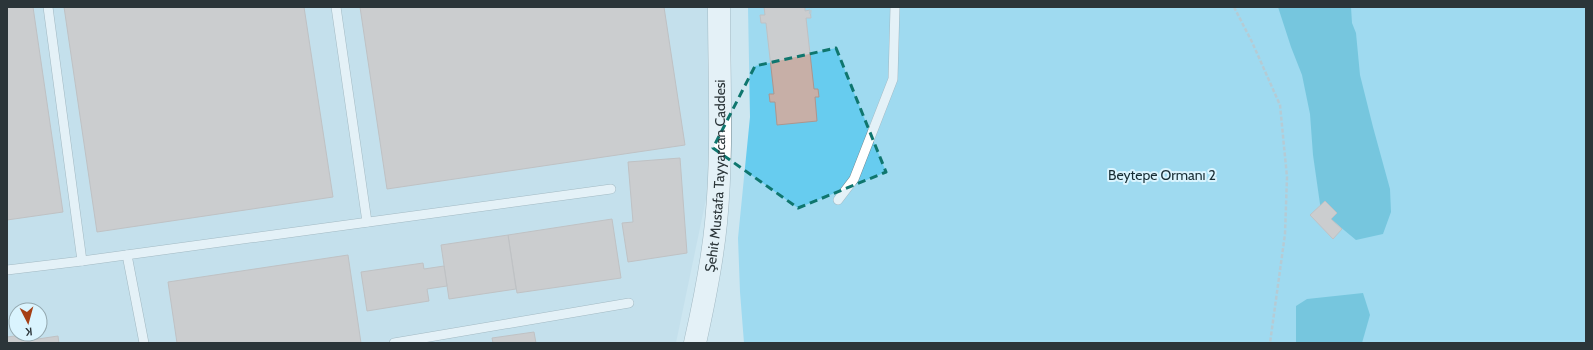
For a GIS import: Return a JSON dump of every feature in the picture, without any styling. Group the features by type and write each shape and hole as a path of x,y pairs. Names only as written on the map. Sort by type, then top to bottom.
{"main road":[{"name":"Şehit Mustafa Tayyarcan Caddesi","path":"695,343 706,296 712,258 718,195 719,7"}],"lane":[{"path":"48,7 82,261"},
{"path":"336,7 367,222"},
{"path":"838,200 854,179 893,80 895,7"},
{"path":"7,270 611,189"},
{"path":"127,255 144,343"},
{"path":"394,343 629,303"}],"path":[{"path":"810,14 811,7"},
{"path":"1234,7 1252,42 1280,105 1287,178 1285,234 1270,343"}],"highlighted area":[{"path":"836,48 886,172 798,208 713,148 755,66"}],"shaded area":[{"path":"7,7 708,7 709,185 676,343 7,343"},
{"path":"1278,7 1351,7 1352,23 1356,33 1360,75 1390,189 1391,212 1383,234 1356,240 1321,211 1313,155 1310,114 1302,75"},
{"path":"1363,293 1370,315 1362,343 1296,343 1296,306 1307,299"}],"green space":[{"name":"Beytepe Ormanı 2","path":"748,7 1586,7 1586,343 744,343 738,238 750,117"}],"building":[{"path":"7,7 33,7 63,212 7,220"},
{"path":"64,7 304,7 333,197 97,232"},
{"path":"360,7 664,7 685,145 387,189"},
{"path":"764,7 805,7 805,11 810,10 811,18 806,18 814,89 818,89 819,97 815,97 817,121 777,125 775,102 770,102 769,94 774,94 766,23 761,23 760,15 765,15"},
{"path":"680,158 687,253 628,262 622,223 633,222 628,162"},
{"path":"1325,201 1337,213 1331,219 1342,229 1333,239 1310,215"},
{"path":"612,219 621,278 517,293 508,235"},
{"path":"508,235 516,289 449,299 441,245"},
{"path":"348,255 361,343 177,343 168,282"},
{"path":"423,263 424,269 444,266 447,286 427,289 429,301 367,311 361,272"},
{"path":"534,332 536,343 493,343 492,338"},
{"path":"58,336 59,343 7,343 7,337 8,342 48,342 48,337"}]}
